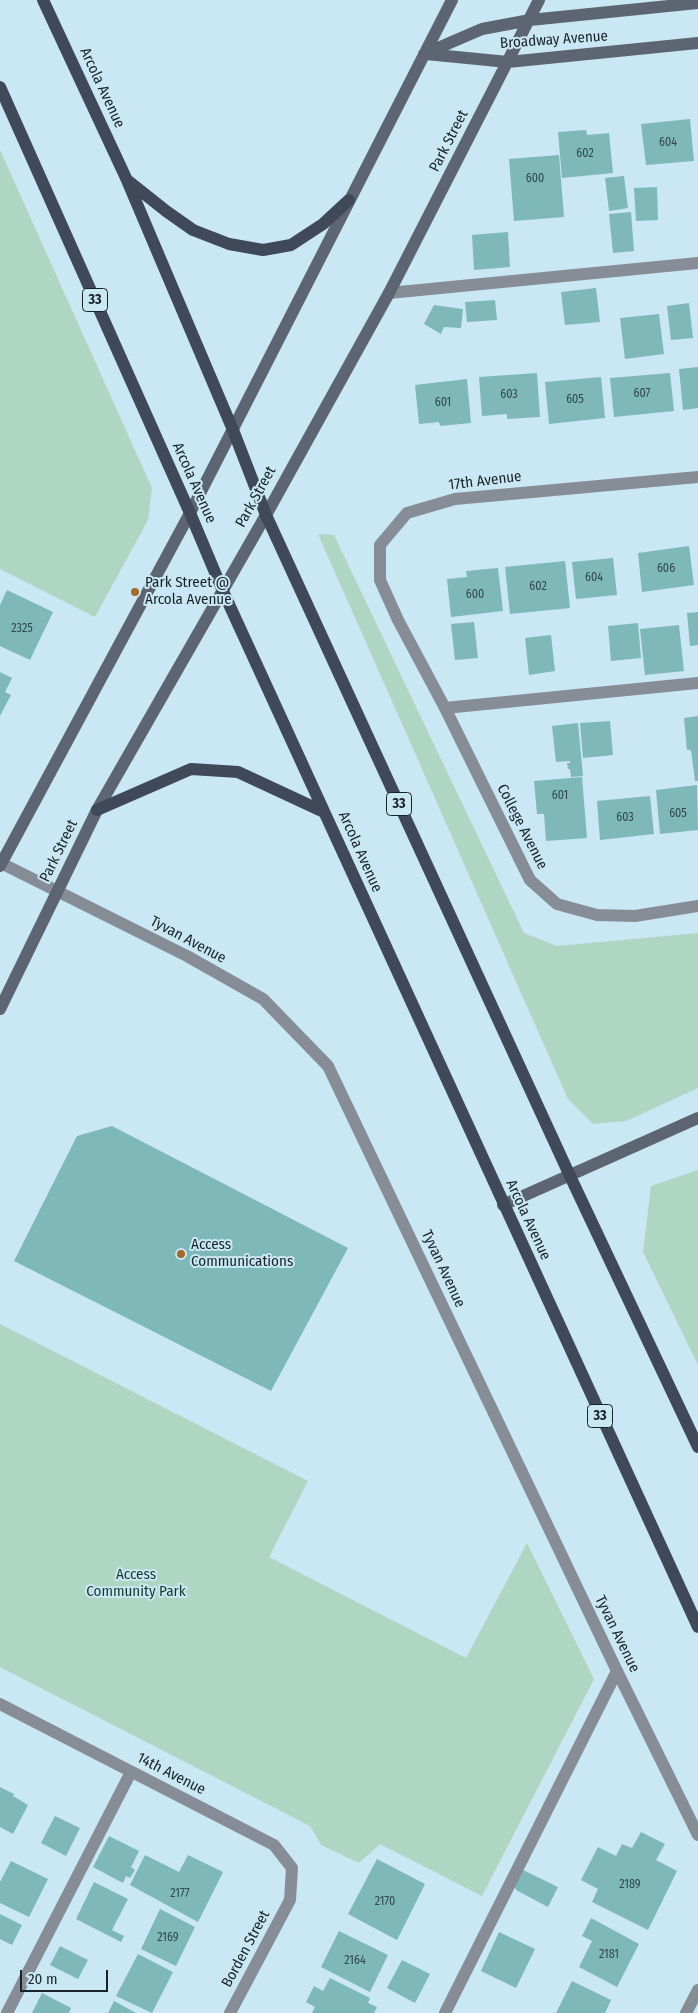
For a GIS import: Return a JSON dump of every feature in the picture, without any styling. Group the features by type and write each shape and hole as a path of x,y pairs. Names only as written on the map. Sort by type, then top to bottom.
{"main road":[{"name":"Arcola Avenue","path":"43,0 126,178 233,430 266,515 570,1176 698,1447"},
{"name":"Arcola Avenue","path":"0,87 222,589 698,1627"},
{"path":"126,178 166,212 193,230 229,244 263,250 291,245 323,224 349,200"},
{"path":"97,810 191,769 238,772 324,812"}],"street":[{"path":"1,865 190,513 452,0"},
{"name":"Park Street","path":"0,1009 97,810 266,515 389,293 540,0"},
{"name":"Broadway Avenue","path":"424,54 482,29 530,20 698,3"},
{"name":"Broadway Avenue","path":"424,54 508,62 698,43"},
{"path":"389,293 698,263"},
{"name":"17th Avenue","path":"445,708 398,620 380,580 380,545 408,513 455,499 698,477"},
{"path":"445,708 698,683"},
{"name":"College Avenue","path":"445,708 530,880 557,904 597,915 625,916 698,906"},
{"name":"Tyvan Avenue","path":"1,865 58,890 187,956 263,999 328,1066 617,1671 698,1835"},
{"path":"503,1205 698,1118"},
{"path":"446,2013 617,1671"},
{"name":"14th Avenue","path":"0,1704 274,1845 292,1868 290,1900"},
{"path":"7,2013 131,1772"},
{"name":"Borden Street","path":"230,2013 290,1900"},
{"path":"686,2013 698,1990"}],"green space":[{"path":"0,150 152,488 148,520 95,617 0,569"},
{"path":"318,534 334,535 524,933 557,946 698,933 698,1088 626,1121 593,1124 568,1099"},
{"path":"698,1170 698,1365 643,1252 651,1186"},
{"name":"Access Community Park","path":"0,1324 308,1481 269,1557 466,1658 527,1543 594,1679 482,1896 380,1844 359,1863 321,1845 310,1826 0,1667"}],"building":[{"path":"690,119 694,161 646,165 641,124"},
{"path":"586,130 587,135 609,133 613,173 562,178 558,132"},
{"path":"559,155 564,217 514,221 509,159"},
{"path":"624,176 628,208 609,211 605,178"},
{"path":"657,187 658,220 636,221 634,188"},
{"path":"631,212 634,251 613,253 609,214"},
{"path":"508,232 510,267 474,270 472,235"},
{"path":"596,288 600,322 565,325 561,292"},
{"path":"495,300 497,320 467,322 465,302"},
{"path":"689,303 693,338 671,340 667,306"},
{"path":"434,305 463,309 461,328 444,327 441,334 424,324"},
{"path":"659,314 664,354 625,359 620,318"},
{"path":"698,367 698,408 683,410 679,369"},
{"path":"537,373 540,417 507,419 507,414 482,416 479,377"},
{"path":"670,373 674,411 614,417 610,378"},
{"path":"601,377 605,418 549,424 545,382"},
{"path":"467,379 471,423 440,426 439,422 419,424 415,385"},
{"path":"689,546 694,585 642,592 638,553"},
{"path":"613,558 617,595 576,599 572,562"},
{"path":"565,561 570,608 510,614 505,567"},
{"path":"498,568 503,611 451,617 447,579 467,577 466,571"},
{"path":"7,590 53,612 30,660 0,646 0,605"},
{"path":"698,612 698,645 690,646 687,613"},
{"path":"474,622 478,658 455,660 451,624"},
{"path":"638,623 641,658 611,661 608,626"},
{"path":"679,625 684,671 645,675 640,629"},
{"path":"551,635 555,671 529,675 525,638"},
{"path":"0,672 12,678 5,692 11,695 0,716"},
{"path":"698,716 698,781 695,781 691,750 687,750 684,718"},
{"path":"610,721 613,755 583,758 580,723"},
{"path":"578,723 583,776 571,777 567,763 570,763 570,761 556,762 552,726"},
{"path":"582,777 587,838 546,841 544,814 537,814 534,781"},
{"path":"697,785 698,830 660,834 656,790"},
{"path":"650,796 654,834 600,840 597,801"},
{"name":"Access Communications","path":"112,1126 348,1248 271,1391 14,1261 77,1136"},
{"path":"0,1787 14,1794 13,1796 28,1805 13,1834 0,1827"},
{"path":"55,1816 80,1828 66,1856 41,1843"},
{"path":"641,1832 665,1844 656,1860 677,1871 648,1930 592,1902 598,1889 581,1880 598,1847 616,1856 622,1844 632,1848"},
{"path":"109,1836 139,1851 131,1867 135,1870 130,1878 126,1876 123,1883 93,1867"},
{"path":"145,1855 179,1872 188,1855 223,1872 198,1922 130,1885"},
{"path":"377,1859 425,1884 397,1940 348,1914"},
{"path":"11,1861 48,1879 29,1917 0,1903 0,1882"},
{"path":"523,1870 558,1887 548,1907 516,1890 514,1887"},
{"path":"94,1882 128,1899 112,1930 124,1936 121,1942 76,1919"},
{"path":"160,1909 195,1927 176,1966 141,1949"},
{"path":"0,1914 22,1925 12,1945 0,1939"},
{"path":"591,1918 639,1944 617,1987 579,1967 592,1941 582,1936"},
{"path":"339,1931 388,1955 370,1992 321,1967"},
{"path":"499,1932 535,1949 516,1988 481,1971"},
{"path":"60,1946 88,1960 78,1979 50,1965"},
{"path":"138,1954 173,1972 152,2013 116,1996"},
{"path":"402,1960 430,1974 415,2003 387,1988"},
{"path":"330,1978 370,1998 368,2003 377,2007 374,2013 312,2013 315,2007 306,2002 314,1986 323,1991"},
{"path":"572,1981 611,2000 605,2013 556,2013"},
{"path":"42,1993 71,2008 69,2013 32,2013"},
{"path":"114,2001 136,2013 108,2013"}],"place":[{"name":"Park Street @ Arcola Avenue","path":"135,592"},
{"name":"Access Communications","path":"181,1254"}]}
